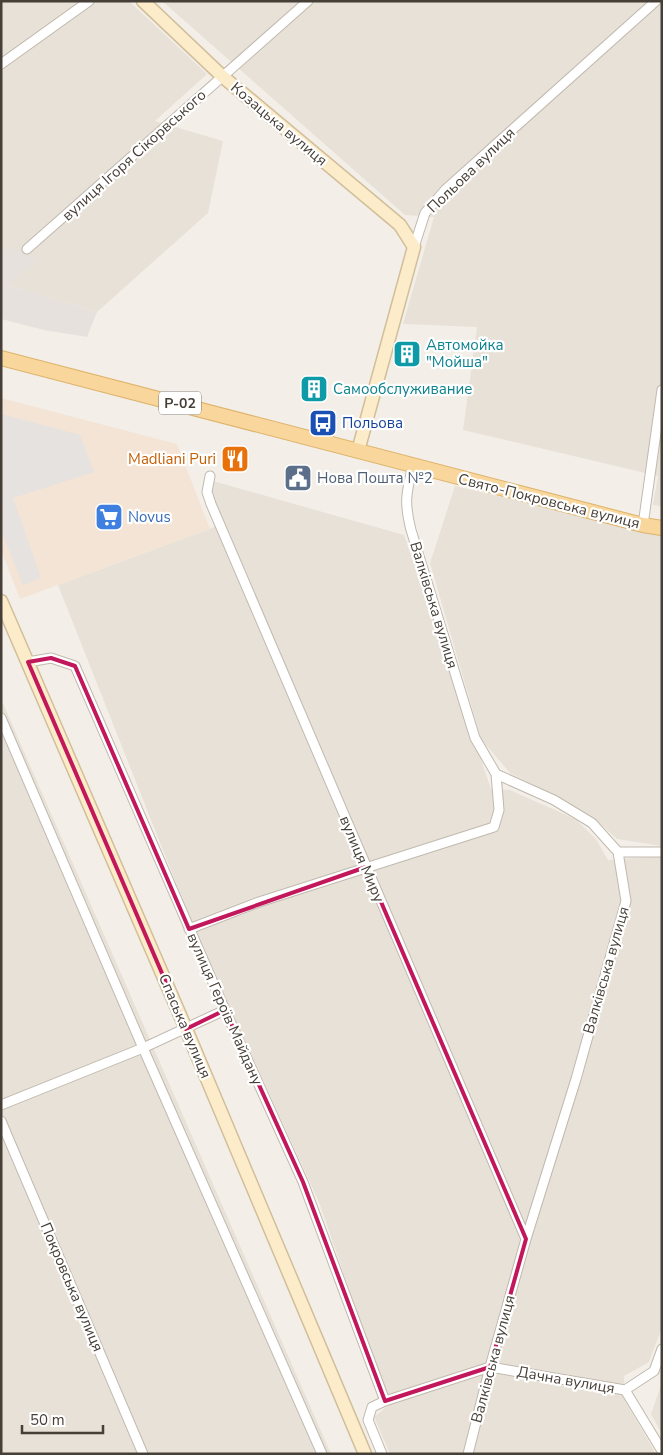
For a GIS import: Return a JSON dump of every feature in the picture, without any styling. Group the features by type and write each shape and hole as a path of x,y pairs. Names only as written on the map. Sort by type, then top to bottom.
{"main road":[{"name":"Свято-Покровська вулиця","path":"1,358 210,411 643,526 662,528"}],"street":[{"path":"1,64 89,1"},
{"name":"Козацька вулиця","path":"143,1 222,76 400,225 414,247"},
{"name":"вулиця Ігоря Сікорвського","path":"27,249 308,1"},
{"name":"Польова вулиця","path":"358,451 425,213 446,189 656,1"},
{"path":"643,526 662,390"},
{"name":"Валківська вулиця","path":"413,466 406,492 406,508 411,530 475,738 496,774"},
{"name":"вулиця Миру","path":"210,476 207,492 211,504 526,1239"},
{"name":"Спаська вулиця","path":"1,601 186,1029 365,1454"},
{"name":"вулиця Героїв Майдану","path":"28,662 51,658 75,666 189,929 304,1182 384,1401"},
{"path":"1,718 143,1048 322,1454"},
{"path":"189,929 259,902 494,826 499,810 496,774 554,800 592,823 618,852 662,852"},
{"name":"Валківська вулиця","path":"468,1454 526,1239 576,1079 626,901 618,852"},
{"path":"1,1104 143,1048 225,1010"},
{"name":"Покровська вулиця","path":"1,1121 143,1454"},
{"path":"625,1390 654,1371 662,1349"},
{"name":"Дачна вулиця","path":"384,1401 490,1367 625,1390 662,1451"},
{"path":"382,1454 368,1420 372,1407 384,1401"}],"highlighted area":[{"path":"51,658 75,666 189,929 366,867 526,1239 490,1367 385,1401 303,1182 225,1010 186,1029 28,662"}],"shaded area":[{"path":"1,1 129,1 207,74 155,121 223,141 208,213 97,312 8,285 1,247"},
{"path":"162,1 662,1 662,506 653,505 658,476 463,430 477,327 403,324 434,217 405,215"},
{"path":"1,246 38,257 8,285 97,312 87,337 44,330 1,319"},
{"path":"1,398 177,444 210,529 20,599 1,550"},
{"path":"1,414 80,435 94,472 13,498 41,578 23,585 1,530"},
{"path":"213,481 404,535 491,789 510,790 575,819 596,839 608,860 662,856 662,1327 649,1362 624,1376 625,1401 656,1454 390,1454 374,1417 389,1405 319,1202 197,936 58,585 222,523 211,492"},
{"path":"455,486 662,535 662,846 617,839 594,818 560,798 510,773 481,739 430,563"},
{"path":"1,699 331,1454 1,1454"},
{"path":"662,1382 662,1434 651,1414"}],"place":[{"name":"Автомойка \"Мойша\"","path":"407,354"},
{"name":"Самообслуживание","path":"314,389"},
{"name":"Польова","path":"323,423"},
{"name":"Madliani Puri","path":"235,459"},
{"name":"Нова Пошта №2","path":"298,478"},
{"name":"Novus","path":"109,517"}]}
